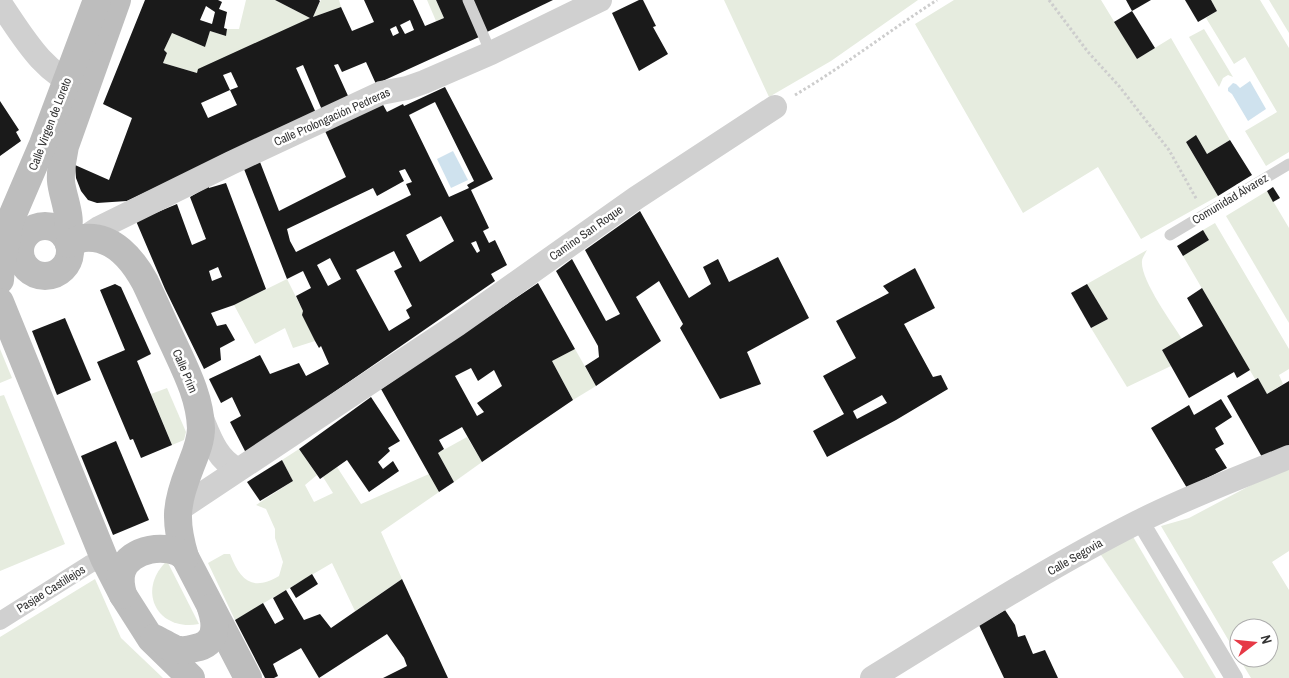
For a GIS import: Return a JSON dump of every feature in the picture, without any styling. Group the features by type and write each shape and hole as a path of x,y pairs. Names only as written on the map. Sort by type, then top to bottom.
{"main road":[{"name":"Calle Virgen de Loreto","path":"90,237 67,233 68,222 61,182 61,164 76,85 97,0"},
{"name":"Calle Virgen de Loreto","path":"10,260 10,221 43,144 76,85 117,0"},
{"name":"Calle Prim","path":"0,300 10,260 24,237 36,227 52,227 90,237 114,246 127,256 136,267 145,282 192,385 199,411 200,442 186,479 178,510 179,536 185,557 248,678"},
{"path":"10,260 48,277 56,275 90,237"},
{"path":"0,300 104,558 123,595 148,636 191,678"},
{"path":"123,595 120,581 122,571 126,563 134,556 142,552 165,549 175,550 185,557"},
{"name":"Calle Prim","path":"148,636 176,649 187,650 205,645 212,638 214,630 210,606"}],"street":[{"name":"Calle Prolongación Pedreras","path":"90,237 231,163 381,93 407,88 491,53 600,0"},
{"path":"0,3 34,52 46,65 76,85"},
{"name":"Camino San Roque","path":"178,510 226,479 237,469 254,461 444,334 620,209 775,107"},
{"path":"199,411 220,455 237,469"},
{"name":"Calle Segovia","path":"872,678 977,614 1140,521 1289,458"},
{"path":"1140,521 1234,678"},
{"name":"Pasjae Castillejos","path":"0,621 90,564 104,558"}],"lane":[{"path":"468,0 491,53"},
{"name":"Comunidad Álvarez","path":"1170,235 1289,164"}],"path":[{"path":"775,107 831,74 897,25 937,0"},
{"path":"1049,0 1088,52 1120,86 1169,150 1205,214"}],"shaded area":[{"path":"246,0 275,0 310,18 197,73 163,63 167,53 164,50 172,33 205,47 210,31 226,36 227,29 239,29"},
{"path":"321,0 339,0 341,7 313,17"},
{"path":"427,0 436,0 444,18 436,21"},
{"path":"724,0 918,0 831,61 769,97"},
{"path":"954,0 1101,0 1137,59 1171,38 1230,140 1207,154 1196,136 1186,142 1218,196 1141,239 1098,167 1023,213 915,24"},
{"path":"1211,0 1260,0 1289,48 1289,152 1266,166 1245,131 1277,112 1245,57 1234,64 1206,18 1217,11"},
{"path":"1269,0 1289,0 1289,33"},
{"path":"1204,29 1233,77 1228,75 1223,78 1219,87 1189,37"},
{"path":"1267,191 1289,228 1289,323 1226,216"},
{"path":"1215,223 1289,349 1289,369 1279,375 1283,384 1267,394 1258,378 1255,379 1183,256 1209,240 1203,230"},
{"path":"1147,250 1142,261 1146,279 1182,339 1162,350 1171,366 1127,387 1091,328 1108,319 1087,284"},
{"path":"287,279 315,341 293,348 285,328 255,344 234,305"},
{"path":"0,349 12,378 0,383"},
{"path":"575,349 596,386 573,400 552,361"},
{"path":"167,388 186,432 184,440 172,445 151,394"},
{"path":"4,395 65,544 0,571 0,396"},
{"path":"467,437 482,462 454,482 438,453"},
{"path":"299,449 317,475 305,485 314,502 333,493 323,477 337,467 361,504 429,474 439,492 381,532 402,579 355,611 332,563 235,620 208,563 224,554 230,554 238,571 248,581 261,583 279,576 283,562 275,538 275,529 266,509 256,505 293,481 282,460"},
{"path":"1289,465 1289,551 1272,562 1289,590 1289,678 1251,678 1245,668 1279,668 1279,618 1229,618 1229,641 1161,526 1189,518"},
{"path":"1132,535 1216,678 1184,678 1099,552"},
{"path":"167,561 199,624 184,625 172,622 162,615 156,606 152,596 153,584 158,572"},
{"path":"95,579 121,638 163,678 0,678 0,637"}],"water":[{"path":"1250,81 1266,109 1248,121 1232,94 1228,91 1228,88 1233,83 1240,88"},
{"path":"453,151 468,180 451,188 437,159"}],"building":[{"path":"145,0 218,0 222,2 219,9 227,12 224,28 227,29 226,36 210,31 205,47 172,33 164,50 167,53 163,63 197,73 198,69 310,18 275,0 319,0 313,17 341,7 352,31 374,22 364,0 413,0 425,26 444,18 436,0 463,0 479,37 376,84 366,62 342,72 338,64 334,65 349,98 322,110 303,65 296,68 316,113 127,201 97,203 88,200 81,191 76,178 75,165 109,180 132,118 103,104","holes":["206,6 215,12 212,24 200,20","410,20 414,30 405,34 400,25","396,26 399,33 393,36 390,29","231,72 238,87 230,90 223,75","230,90 237,105 208,118 201,103"]},
{"path":"473,0 553,0 487,32"},
{"path":"639,0 643,0 656,26 653,27 668,54 639,71 612,13"},
{"path":"1126,0 1151,0 1132,11"},
{"path":"1185,0 1211,0 1217,11 1198,22"},
{"path":"1132,11 1155,48 1137,59 1114,22"},
{"path":"445,87 493,179 471,190 489,228 483,231 489,243 495,240 507,265 491,274 495,281 246,453 230,422 241,416 232,397 221,403 209,379 260,355 270,374 299,363 306,376 329,364 321,346 319,348 302,315 303,311 296,296 311,288 303,271 287,279 244,169 260,162 279,211 346,177 325,131 381,101 387,112 403,104 404,106","holes":["435,102 474,181 467,185 469,188 449,197 409,115","405,169 412,182 406,184 411,195 296,252 290,241 287,229 373,188 377,196 404,181 399,171","441,216 454,241 420,262 406,235","476,241 480,251 477,253 471,243","394,251 402,267 394,271 412,306 406,310 410,318 389,331 356,270","330,258 341,279 328,286 317,265"]},
{"path":"0,101 19,130 16,132 21,141 0,156"},
{"path":"1196,135 1207,154 1230,140 1252,175 1218,196 1186,142"},
{"path":"226,183 266,289 234,305 211,313 217,326 226,324 235,340 220,348 221,360 204,369 165,289 136,221 177,204 192,245 206,239 190,197 209,186 209,188","holes":["218,267 222,277 212,281 209,271"]},
{"path":"1273,187 1280,198 1273,202 1267,191"},
{"path":"640,211 689,298 711,284 703,267 718,259 729,282 778,257 809,318 747,352 761,384 720,399 680,328 683,324 659,281 636,297 661,341 596,386 585,366 599,357 598,346 556,271 572,259 606,321 620,314 585,250"},
{"path":"1203,230 1209,240 1183,256 1177,246"},
{"path":"915,268 935,308 904,324 933,377 941,375 948,389 896,420 827,457 813,431 844,414 823,376 856,358 836,321 889,293 883,286","holes":["882,395 887,403 857,419 853,411"]},
{"path":"538,283 575,349 552,361 573,400 482,462 462,427 439,440 444,449 438,453 454,482 439,492 381,389","holes":["471,368 478,381 494,370 502,386 477,403 484,412 477,416 455,376"]},
{"path":"115,284 121,287 151,354 137,361 172,445 141,458 133,439 130,440 97,362 125,350 100,290"},
{"path":"1087,284 1108,319 1091,328 1071,293"},
{"path":"1202,288 1250,370 1237,378 1234,372 1189,398 1162,350 1203,326 1187,298"},
{"path":"65,318 91,380 57,395 32,331"},
{"path":"1258,378 1267,394 1289,381 1289,447 1262,457 1227,396"},
{"path":"371,397 400,441 388,448 390,451 378,462 383,469 393,461 399,471 369,492 347,460 320,479 299,449"},
{"path":"1221,399 1232,417 1215,428 1224,444 1215,449 1227,468 1187,488 1151,428 1189,405 1194,415"},
{"path":"116,441 149,520 113,535 81,456"},
{"path":"282,460 293,481 260,501 247,482"},
{"path":"312,574 318,584 296,598 290,588"},
{"path":"402,579 448,678 383,678 407,666 404,658 387,634 319,678 301,648 273,664 278,676 265,678 235,620 263,603 275,624 284,619 273,598 286,590 304,620 320,614 331,628"},
{"path":"1005,610 1015,625 1018,637 1025,635 1033,654 1045,650 1058,678 1004,678 979,625"}]}
